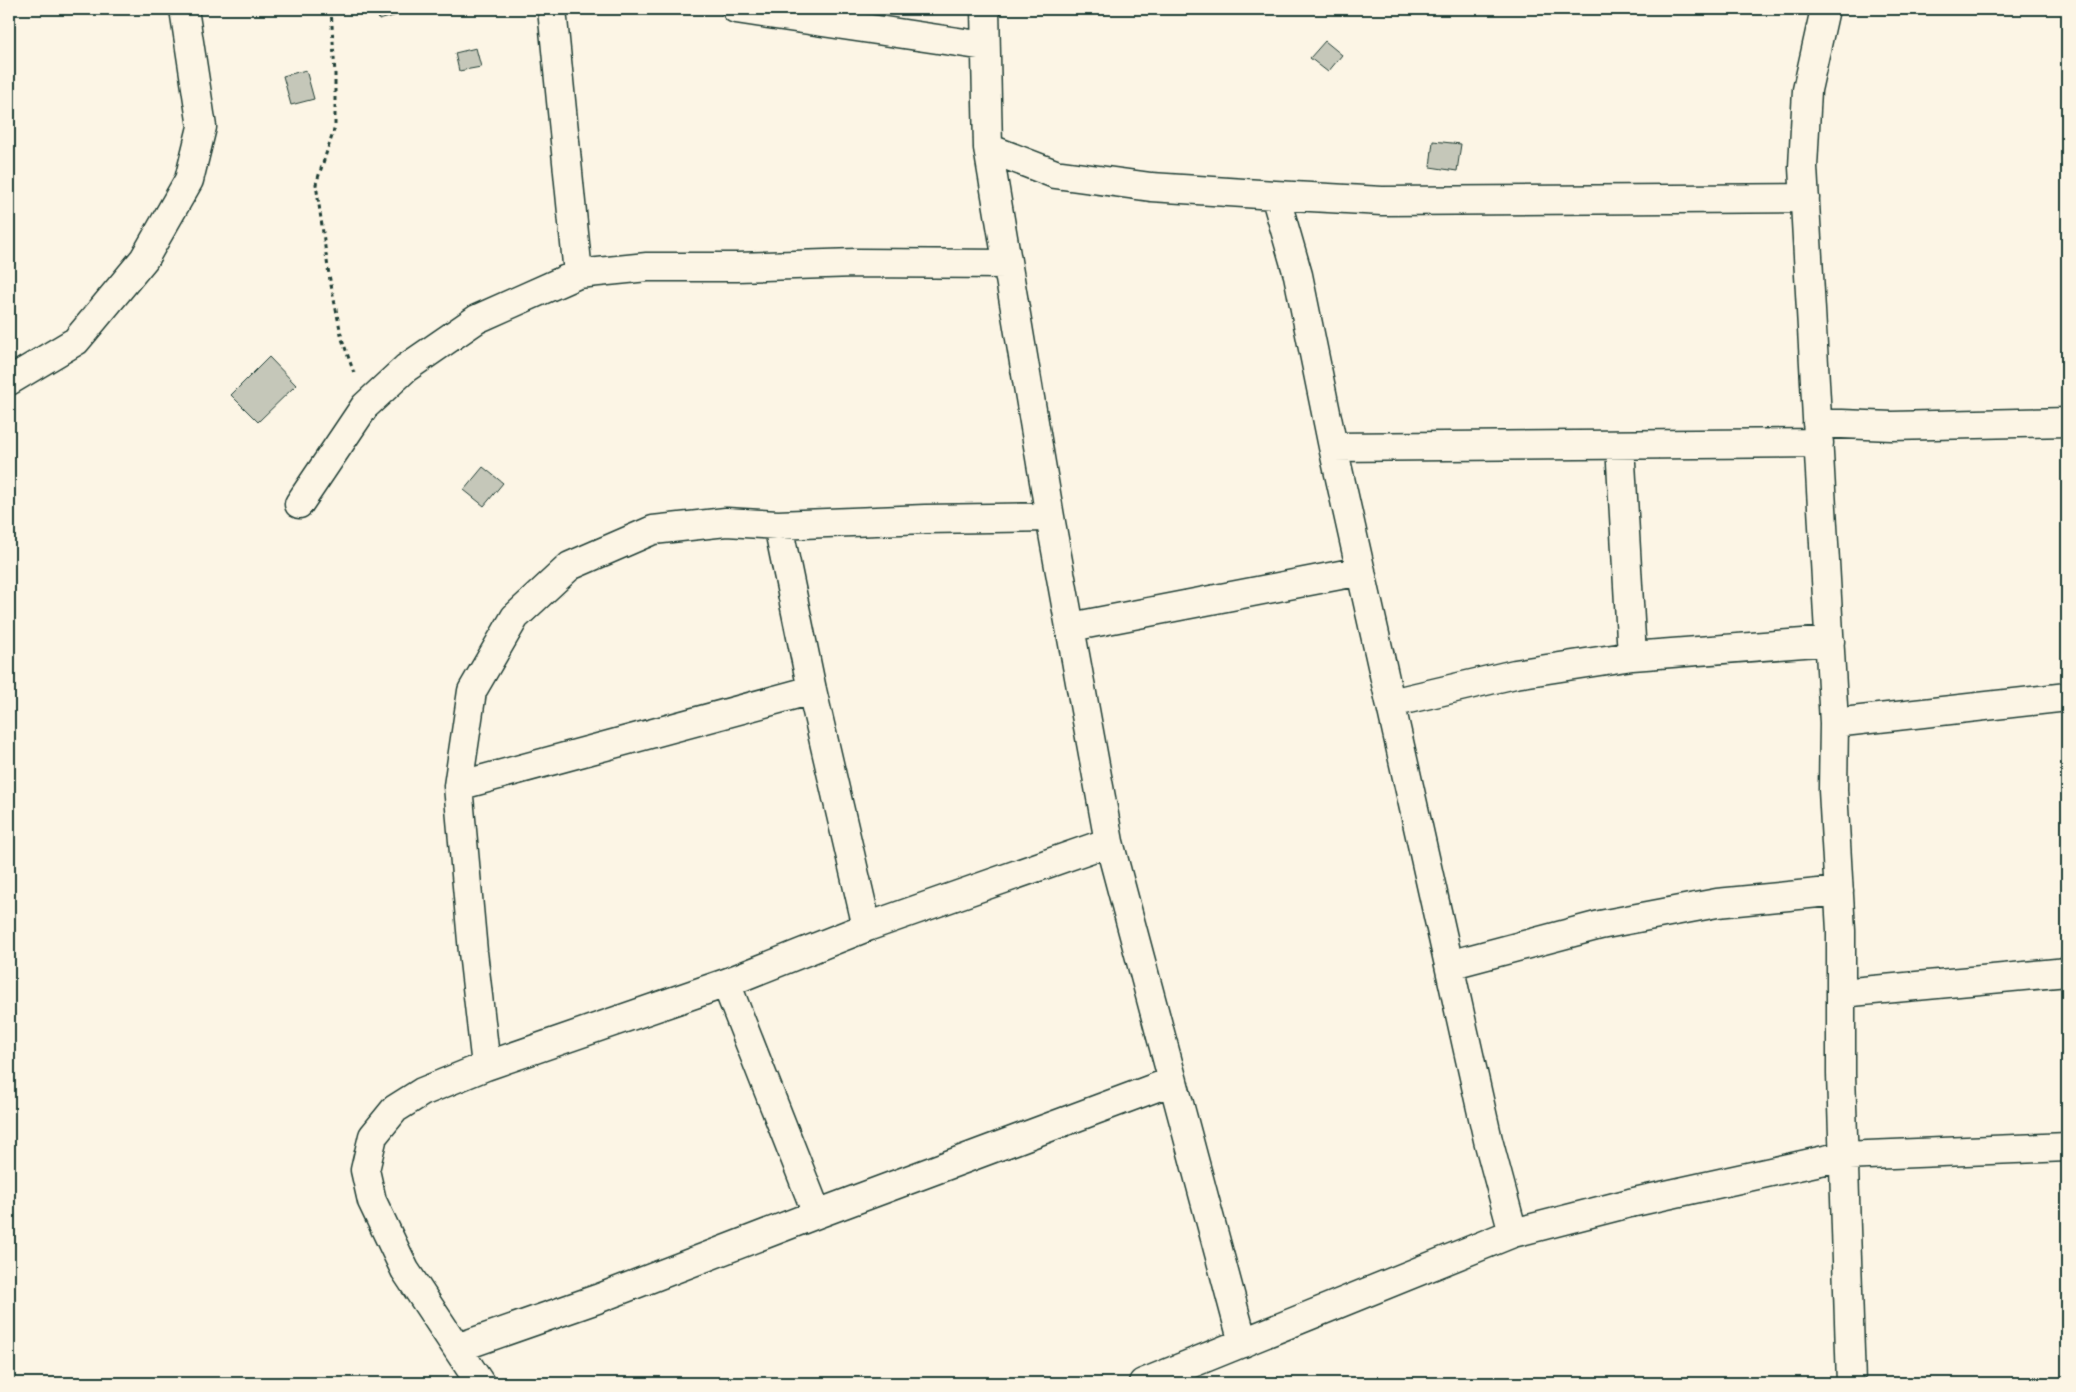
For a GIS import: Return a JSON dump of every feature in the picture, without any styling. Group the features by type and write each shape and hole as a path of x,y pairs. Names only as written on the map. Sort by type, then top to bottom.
{"street":[{"path":"9,381 76,341 144,259 190,180 202,127 184,9"},
{"path":"552,9 578,274"},
{"path":"736,9 985,46"},
{"path":"985,9 988,148 1050,517 1108,842 1243,1344"},
{"path":"1825,9 1808,90 1803,167 1834,723 1833,790 1839,891 1841,1074 1851,1383"},
{"path":"988,148 1055,174 1151,187 1275,196 1382,201 1805,198"},
{"path":"1275,196 1298,275 1332,448 1488,1140 1512,1233"},
{"path":"300,504 365,406 406,368 477,319 578,274 647,267 856,263 1007,264"},
{"path":"1332,448 1620,445 1818,433 1892,426 2067,422"},
{"path":"1620,445 1632,656"},
{"path":"486,1066 473,952 458,786 472,691 515,617 570,566 653,530 726,522 778,525 925,519 1050,517"},
{"path":"778,525 812,690 867,927"},
{"path":"1071,627 1361,571"},
{"path":"1391,703 1515,674 1632,656 1830,641"},
{"path":"458,786 812,690"},
{"path":"1834,723 2067,697"},
{"path":"480,1383 405,1270 372,1201 365,1170 373,1136 394,1109 422,1092 486,1066 726,983 867,927 1108,842"},
{"path":"1448,965 1600,925 1717,903 1839,891"},
{"path":"1841,993 2067,972"},
{"path":"726,983 817,1214"},
{"path":"457,1348 597,1299 817,1214 1173,1081"},
{"path":"1143,1383 1243,1344 1512,1233 1630,1203 1843,1156 2067,1148"}],"path":[{"path":"331,9 335,74 335,127 316,184 329,275 342,339 365,406"}],"building":[{"path":"376,9 418,9 379,20"},
{"path":"1325,41 1342,55 1328,72 1310,58"},
{"path":"476,48 481,67 459,71 455,53"},
{"path":"306,70 314,99 291,105 283,76"},
{"path":"1433,141 1461,144 1457,171 1430,167"},
{"path":"269,357 296,385 258,422 231,395"},
{"path":"483,467 503,483 484,506 464,490"}]}
